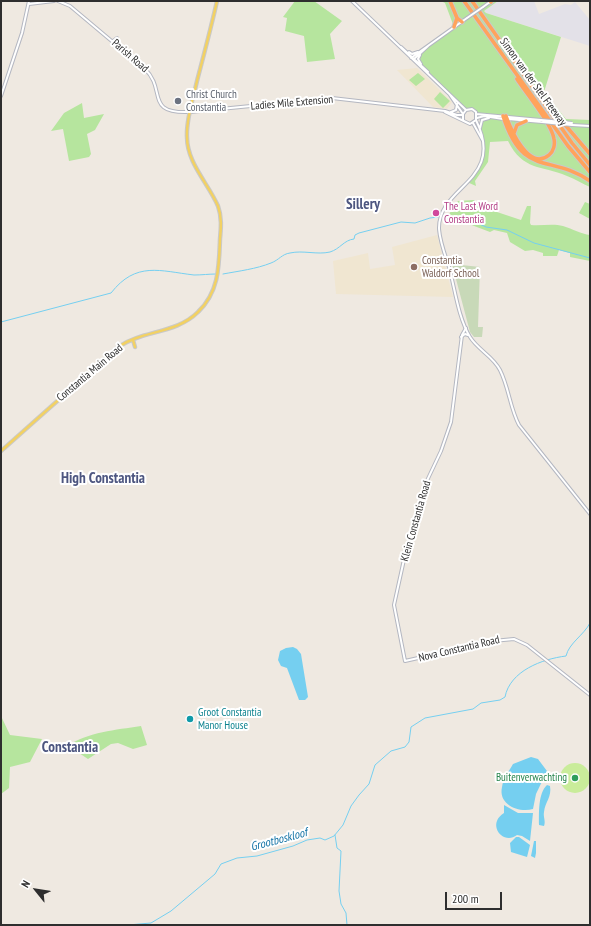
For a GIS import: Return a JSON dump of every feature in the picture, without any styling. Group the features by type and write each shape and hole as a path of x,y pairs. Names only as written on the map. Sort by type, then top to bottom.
{"highway":[{"path":"450,1 457,18 462,22"},
{"name":"Simon van der Stel Freeway","path":"464,1 568,146 590,172"},
{"name":"Simon van der Stel Freeway","path":"472,1 572,143 590,165"},
{"path":"454,27 457,18"},
{"path":"503,56 551,130 555,140 553,151 545,158 536,158 522,148 505,118"},
{"path":"528,81 590,154"},
{"path":"505,118 516,145 527,157 537,162 576,174 590,181"},
{"path":"515,136 516,126 526,121"}],"main road":[{"path":"1,96 22,33 29,1"},
{"path":"29,4 54,1"},
{"name":"Parish Road","path":"58,1 70,6 150,74 154,83 157,98 161,105 173,112 190,112"},
{"name":"Constantia Main Road","path":"1,451 121,344 178,327 205,305 212,295 218,278 220,216 217,205 189,151 187,136 190,112 217,1"},
{"path":"352,1 466,110"},
{"path":"413,58 491,1"},
{"path":"113,41 117,38"},
{"path":"399,46 430,75"},
{"path":"403,49 412,54 422,51"},
{"path":"422,51 418,59 422,66"},
{"path":"449,93 457,104 463,120 468,124 473,123 481,116 590,126"},
{"name":"Ladies Mile Extension","path":"190,112 332,98 450,112 457,115 462,114"},
{"path":"450,112 456,110 457,104"},
{"path":"462,114 466,110 472,109 476,114 476,119 481,132"},
{"name":"Ladies Mile Extension","path":"442,111 463,120"},
{"path":"476,114 526,121 542,121"},
{"path":"492,118 482,120 480,124 484,152 481,164 447,206 439,225 441,240 469,335 476,344 492,357 501,371 513,412 519,425 590,514"},
{"path":"473,123 483,141"},
{"name":"Klein Constantia Road","path":"405,661 394,605 424,486 441,451 449,428 455,397 461,337 466,329"},
{"path":"461,337 466,334 469,335"},
{"path":"134,339 133,344 135,347"},
{"name":"Nova Constantia Road","path":"405,661 508,638 525,643 590,695"}],"shaded area":[{"path":"498,1 534,1 539,14 565,4 571,5 575,2 590,20 590,46 486,13 484,11"},
{"path":"417,68 452,102 447,109 433,107 397,70"},
{"name":"Constantia Waldorf School","path":"437,235 453,297 336,294 333,261 368,253 370,269 395,265 392,247"}],"green space":[{"path":"295,1 314,1 342,21 330,34 335,59 307,62 304,36 285,31 287,18 283,17"},
{"path":"441,1 498,1 484,11 486,13 561,37 544,92 566,119 590,120 590,187 567,176 533,166 520,158 508,141 490,142 488,162 475,181 476,186 467,182 483,160 484,151 480,125 485,118 579,124 476,114 474,110 467,110 461,105 430,75 418,59 423,51 454,27 445,3"},
{"path":"418,73 425,79 416,86 409,80"},
{"path":"440,92 450,101 443,108 434,99"},
{"path":"82,103 84,118 104,114 95,130 87,134 91,154 89,157 69,161 63,129 51,131 64,113"},
{"path":"474,200 485,208 521,220 527,206 531,206 531,225 559,225 590,235 590,261 570,257 570,253 559,250 557,256 543,256 543,253 533,250 525,251 510,242 507,233 494,230 490,232 461,221 445,220 458,201"},
{"path":"585,202 590,204 590,219 579,213"},
{"path":"452,264 480,267 478,327 483,327 482,337 474,337 470,332"},
{"path":"1,716 10,735 42,739 30,762 10,767 9,788 1,794"},
{"path":"141,726 147,745 133,749 118,743 111,744 88,759 79,753 70,753 67,746 75,741 93,735 112,730"},
{"name":"Buitenverwachting","path":"575,763 581,764 589,772 589,784 581,792 575,793 569,792 561,784 560,778 561,772 569,764"}],"water":[{"path":"293,647 301,654 308,697 305,700 299,700 287,668 281,666 278,660 280,651"},
{"path":"531,757 538,759 547,771 536,794 533,809 516,809 506,803 503,799 503,784 506,775 513,764"},
{"path":"547,785 550,786 550,790 544,812 544,826 539,825 539,809 542,793"},
{"path":"504,805 518,813 533,813 530,841 517,835 512,838 507,838 498,832 496,823 504,813"},
{"path":"516,837 519,837 530,845 527,857 511,852 510,843"},
{"path":"534,841 536,841 535,858 531,856"}],"waterway":[{"path":"223,274 265,265 290,253 330,252 337,249 347,241 354,239 355,235 359,233 401,222 415,223 438,217"},
{"path":"445,219 475,222 486,227 507,230 534,243 590,258"},
{"path":"1,322 111,293 120,283 139,272 159,270 194,275 216,274"},
{"name":"Grootboskloof","path":"128,925 151,923 171,911 215,874 221,864 237,858 257,856 293,846 307,840 320,838 325,840 334,836 343,825 351,806 369,784 375,765 391,751 405,747 409,742 411,727 425,718 473,709 481,703 500,700 505,697 508,688 520,673 537,663 566,656 570,647 590,623"},
{"path":"335,835 337,848 341,851 339,891 341,904 346,913 347,925"}],"place":[{"name":"Christ Church Constantia","path":"178,101"},
{"name":"The Last Word Constantia","path":"436,213"},
{"name":"Constantia Waldorf School","path":"414,267"},
{"name":"Groot Constantia Manor House","path":"190,719"},
{"name":"Buitenverwachting","path":"575,778"}],"district":[{"name":"Sillery","path":"363,205"},
{"name":"High Constantia","path":"103,479"},
{"name":"Constantia","path":"70,748"}]}
